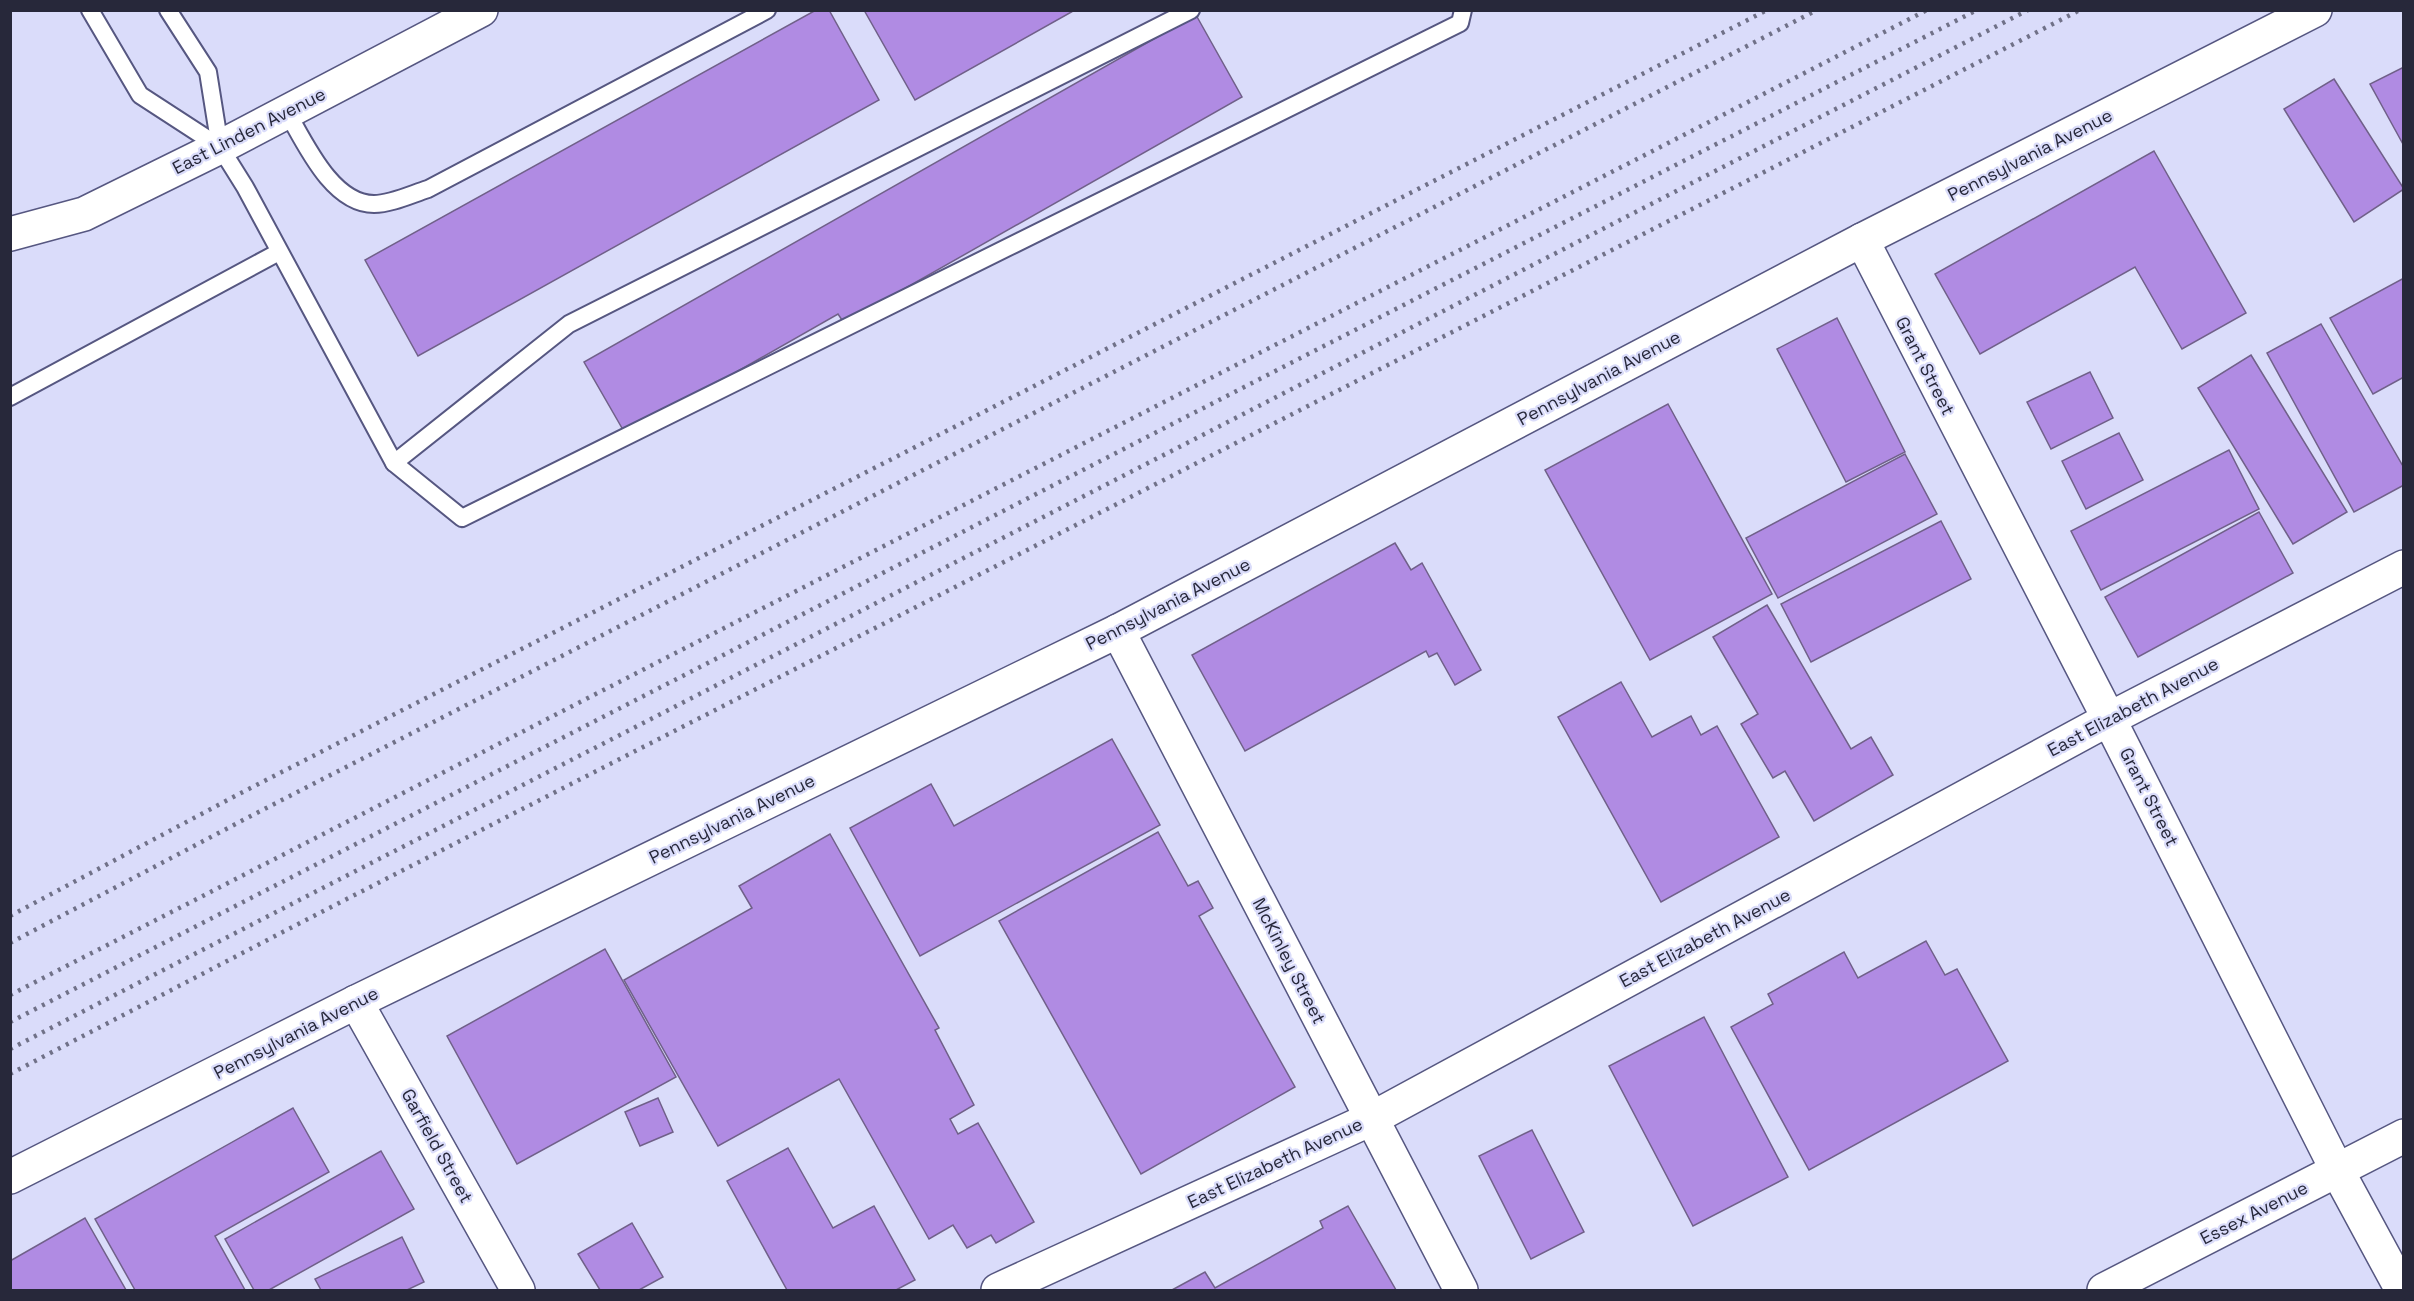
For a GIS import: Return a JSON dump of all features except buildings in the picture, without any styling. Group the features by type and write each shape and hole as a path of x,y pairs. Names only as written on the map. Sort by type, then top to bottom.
{"street":[{"name":"East Linden Avenue","path":"10,234 84,214 220,147 481,10"},
{"name":"Pennsylvania Avenue","path":"10,1177 356,1002 1118,631 1862,240 2315,10"},
{"name":"Grant Street","path":"1862,240 2109,718 2337,1170 2402,1290"},
{"name":"East Elizabeth Avenue","path":"998,1290 1371,1119 2109,718 2403,567"},
{"name":"McKinley Street","path":"1118,631 1461,1290"},
{"name":"Garfield Street","path":"356,1002 518,1290"},
{"name":"Essex Avenue","path":"2104,1290 2403,1136"}],"lane":[{"path":"90,10 140,95 220,147"},
{"path":"168,10 208,72 220,147 245,187 394,463 462,518 1460,23 1462,10"},
{"path":"287,112 321,171 343,193 373,204 428,189 767,10"},
{"path":"394,463 569,324 1191,10"},
{"path":"10,397 279,252"}],"railway":[{"path":"10,916 237,795 1767,10"},
{"path":"10,943 247,818 1817,10"},
{"path":"10,995 1927,10"},
{"path":"10,1022 1977,10"},
{"path":"10,1049 2028,10"},
{"path":"10,1074 2080,10"}]}
